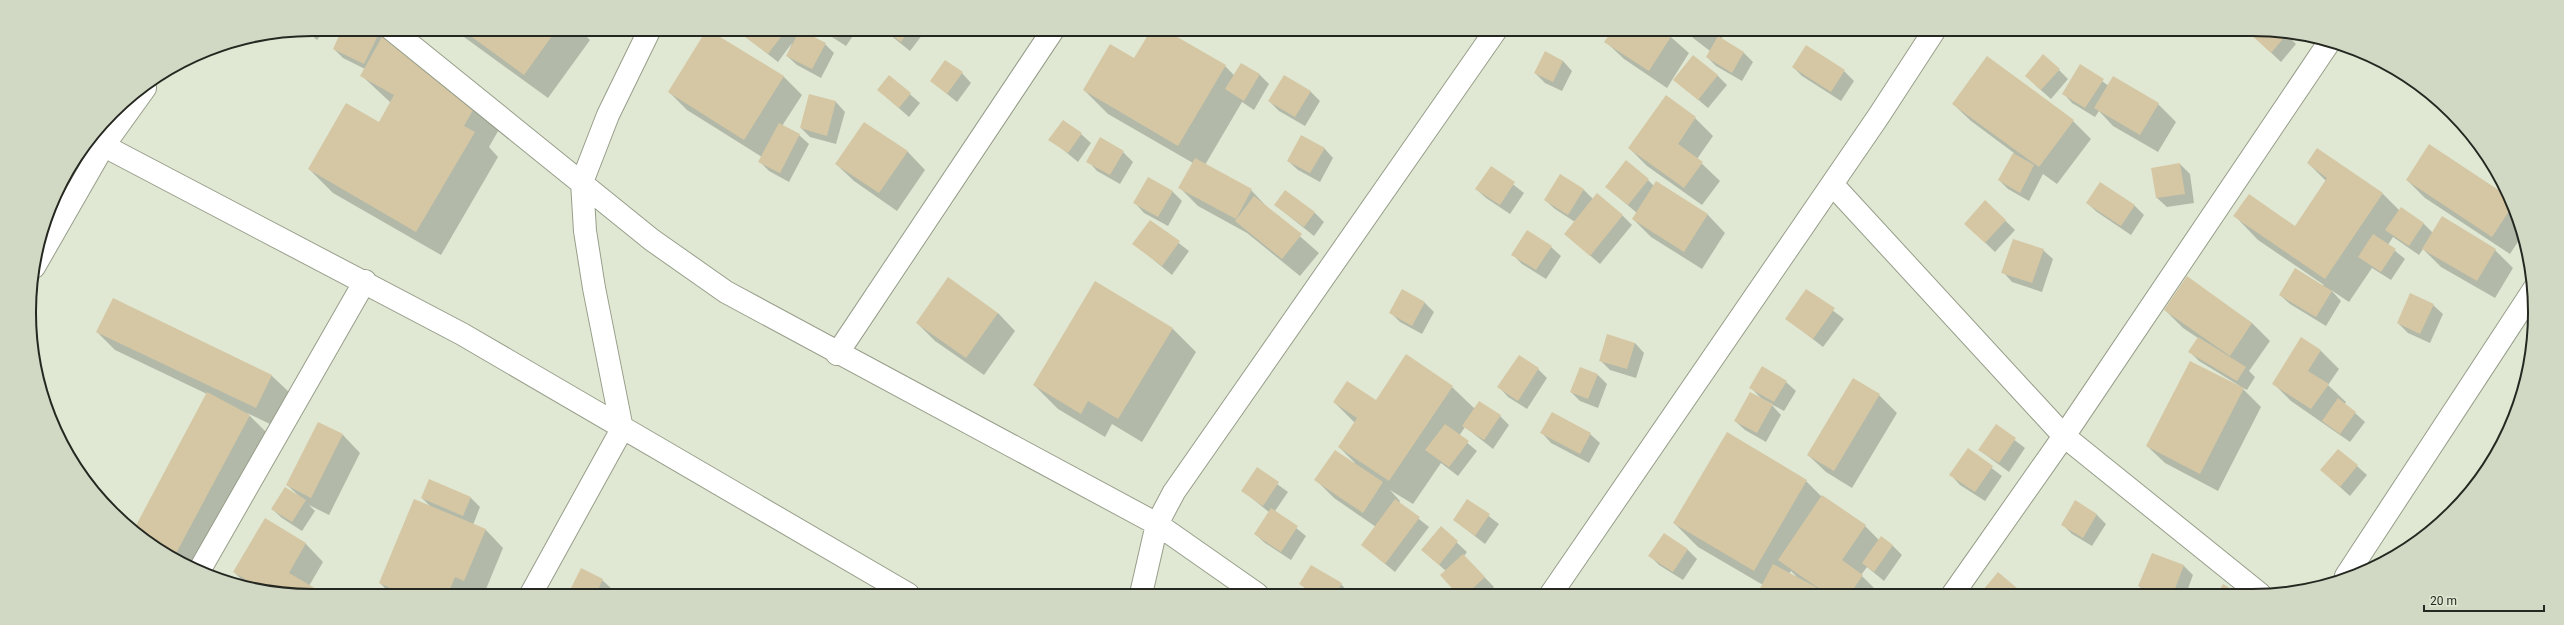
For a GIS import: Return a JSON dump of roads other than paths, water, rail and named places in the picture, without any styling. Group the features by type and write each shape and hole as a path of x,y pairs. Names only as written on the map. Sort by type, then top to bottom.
{"street":[{"path":"400,36 652,240 726,292 837,354 1157,524 1250,589"},
{"path":"534,589 622,429 593,281 585,231 582,182 608,115 647,36"},
{"path":"837,354 1049,36"},
{"path":"1141,589 1157,524 1174,492 1492,36"},
{"path":"1554,589 1832,184 1931,36"},
{"path":"1957,589 2064,436 2326,46"},
{"path":"43,248 97,141 128,107"},
{"path":"97,141 365,281 462,334 894,589"},
{"path":"1832,184 2064,436 2254,589"},
{"path":"202,566 365,281"},
{"path":"2350,571 2527,299"}]}
